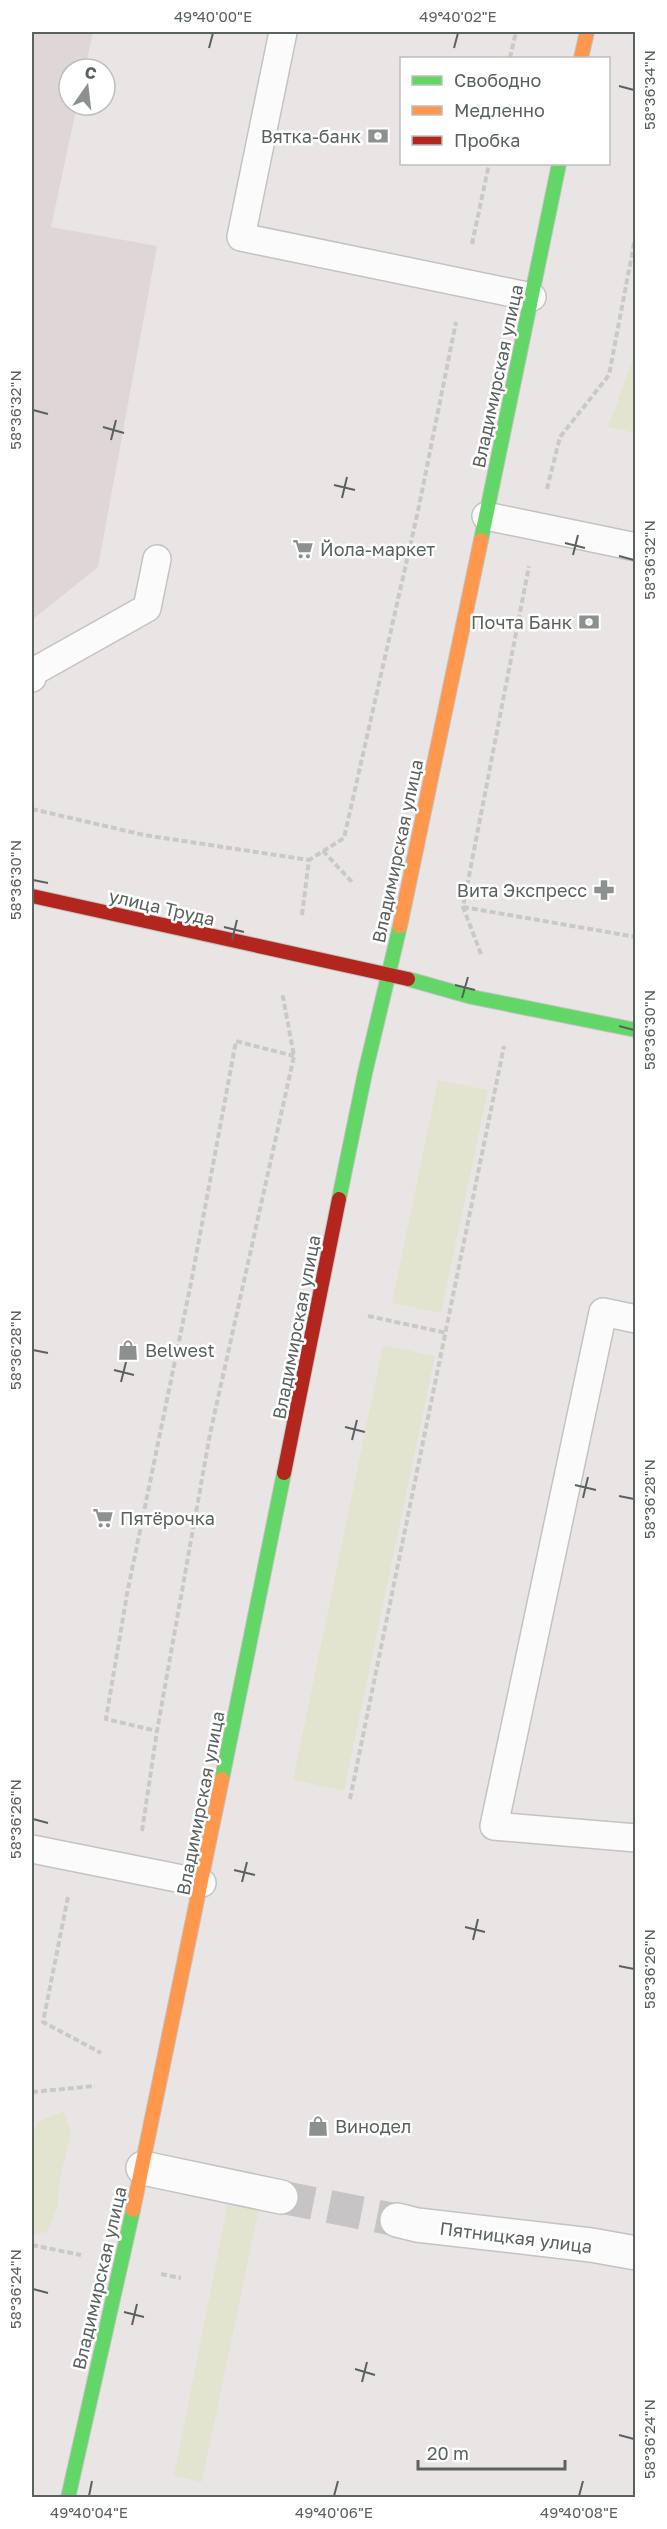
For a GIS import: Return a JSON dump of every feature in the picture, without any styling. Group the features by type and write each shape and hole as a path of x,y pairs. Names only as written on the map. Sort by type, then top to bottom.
{"main road":[{"path":"581,57 587,32"},
{"name":"Владимирская улица","path":"68,2498 143,2168 363,1084 407,896 559,165"},
{"name":"улица Труда","path":"32,896 293,955 388,973 472,997 636,1030"}],"street":[{"path":"143,2168 281,2197"},
{"name":"Пятницкая улица","path":"407,2222 591,2245 636,2253"}],"lane":[{"path":"283,32 241,237 532,297"},
{"path":"486,516 636,547"},
{"path":"32,678 33,672 147,608 157,559"},
{"path":"636,1319 603,1312 494,1826 636,1838"},
{"path":"32,1849 202,1883"}],"path":[{"path":"510,57 516,32"},
{"path":"32,809 144,835 309,860 344,838 418,511 489,165"},
{"path":"482,955 463,907 537,526 560,437 609,375 636,233"},
{"path":"323,851 353,883"},
{"path":"302,916 309,860"},
{"path":"463,907 636,937"},
{"path":"137,1870 157,1731 210,1434 294,1056 283,997"},
{"path":"157,1731 106,1719 127,1594 191,1283 236,1041 294,1056"},
{"path":"350,1799 505,1045"},
{"path":"368,1316 447,1333"},
{"path":"76,1858 43,2022 101,2053"},
{"path":"32,2092 95,2086"},
{"path":"32,2246 63,2252"}],"shaded area":[{"path":"32,32 93,32 88,57 57,57 57,117 74,117 51,227 157,246 98,567 32,620"}],"green space":[{"path":"635,353 636,433 608,427"},
{"path":"438,1080 488,1090 441,1313 392,1303"},
{"path":"383,1345 435,1356 344,1791 293,1780"},
{"path":"64,2111 71,2134 60,2179 57,2209 47,2232 32,2235 32,2136 37,2122"},
{"path":"228,2202 259,2208 202,2482 174,2476"}],"tunnel":[{"path":"281,2197 397,2220"}],"traffic: fast":[{"path":"481,540 559,165"},
{"path":"339,1199 365,1073 400,926"},
{"path":"408,979 472,997 636,1030"},
{"path":"222,1779 284,1473"},
{"path":"68,2498 133,2210"}],"traffic: slow":[{"path":"581,57 587,32"},
{"path":"400,926 481,540"},
{"path":"133,2210 222,1779"}],"traffic: jam":[{"path":"32,896 408,979"},
{"path":"284,1473 339,1199"}],"place":[{"name":"Вятка-банк","path":"378,136"},
{"name":"Йола-маркет","path":"303,549"},
{"name":"Почта Банк","path":"589,622"},
{"name":"Вита Экспресс","path":"604,890"},
{"name":"Belwest","path":"128,1350"},
{"name":"Пятёрочка","path":"103,1518"},
{"name":"Винодел","path":"318,2126"}]}
